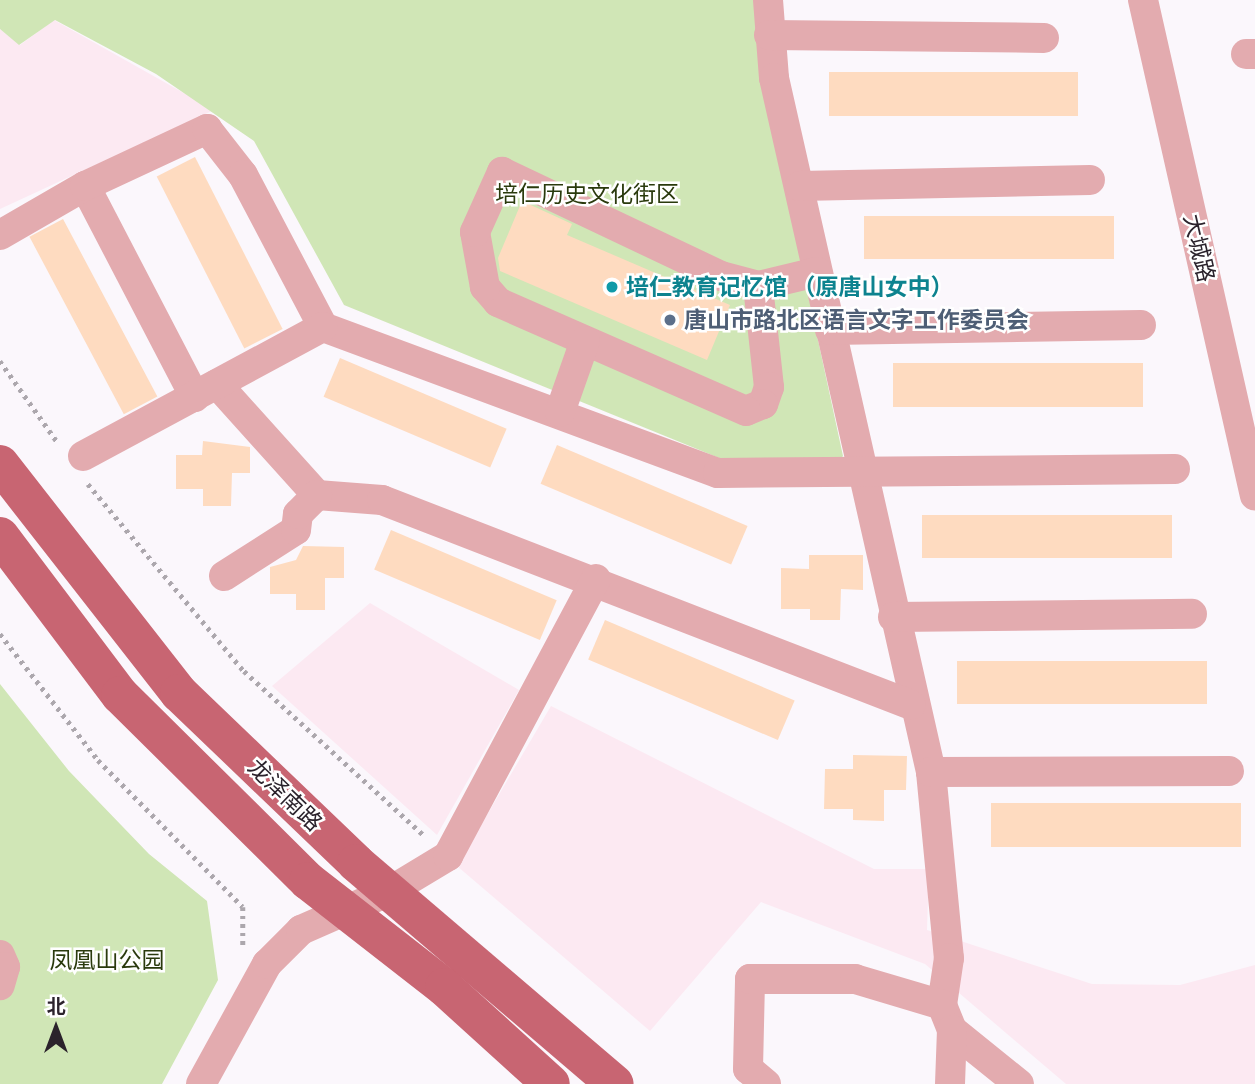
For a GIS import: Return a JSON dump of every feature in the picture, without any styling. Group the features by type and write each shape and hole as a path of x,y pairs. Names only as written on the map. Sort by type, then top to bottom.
{"main road":[{"name":"龙泽南路","path":"0,464 179,694 390,891 615,1084"},
{"name":"龙泽南路","path":"0,536 120,695 308,881 346,907 551,1084"}],"street":[{"path":"768,0 769,35 817,272 911,705 931,772 949,958 947,1017 950,1084"},
{"name":"大城路","path":"1143,0 1255,496"},
{"path":"769,35 1044,38"},
{"path":"0,235 85,186 207,129 243,175 323,327 560,412 718,474 862,475 1175,469"},
{"path":"758,286 769,387 763,404 746,411 498,302 485,286 475,232 502,172 721,275 758,286 817,272"},
{"path":"800,186 1090,180"},
{"path":"85,186 206,391 317,495 382,500 596,579 911,705"},
{"path":"830,330 1142,325"},
{"path":"77,461 323,327"},
{"path":"560,412 585,341"},
{"path":"224,576 296,530 298,514 317,495"},
{"path":"201,1084 267,964 301,930 346,907 390,891 448,856 596,579"},
{"path":"893,617 1192,614"},
{"path":"931,772 1230,771"},
{"path":"0,955 5,967 0,985"},
{"path":"766,1084 748,1069 750,979 855,979 947,1017 1019,1084"}],"path":[{"path":"0,361 244,671 429,839"},
{"path":"0,634 97,760 243,907 247,934 239,956"}],"shaded area":[{"path":"54,20 214,110 0,209 0,29 20,45"},
{"path":"370,603 519,690 437,835 272,686"},
{"path":"551,706 874,869 929,869 927,930 1092,984 1180,985 1255,965 1255,1084 1066,1084 925,964 761,902 650,1031 457,866"}],"green space":[{"name":"培仁历史文化街区","path":"0,0 760,0 760,71 843,456 835,466 724,460 344,305 254,141 156,74 55,20 19,45 0,29"},
{"name":"凤凰山公园","path":"0,684 69,771 149,854 207,901 218,980 162,1084 0,1084"}],"building":[{"path":"829,72 1078,72 1078,116 829,116"},
{"path":"195,157 283,329 244,348 157,177"},
{"name":"培仁教育记忆馆 （原唐山女中）","path":"522,201 572,224 567,235 730,305 707,360 500,271 498,258"},
{"path":"864,216 1114,216 1114,259 864,259"},
{"path":"63,219 157,396 124,414 29,237"},
{"path":"340,358 507,429 490,467 324,397"},
{"path":"893,363 1143,363 1143,407 893,407"},
{"path":"203,441 250,447 250,473 232,473 231,506 203,506 203,489 176,489 176,455 202,455"},
{"path":"557,445 748,526 731,565 541,484"},
{"path":"922,515 1172,515 1172,558 922,558"},
{"path":"391,530 557,600 540,640 374,570"},
{"path":"303,546 344,547 344,578 325,578 325,610 296,610 296,594 270,594 270,567 296,560"},
{"path":"809,555 863,555 863,590 841,589 840,620 810,620 810,609 781,609 781,568 809,569"},
{"path":"605,620 795,700 778,740 588,660"},
{"path":"957,661 1207,661 1207,704 957,704"},
{"path":"853,755 907,756 906,790 884,790 884,821 853,820 853,809 824,809 825,769 853,769"},
{"path":"991,803 1241,803 1241,847 991,847"}],"place":[{"name":"培仁教育记忆馆 （原唐山女中）","path":"612,287"},
{"name":"唐山市路北区语言文字工作委员会","path":"670,320"}]}
